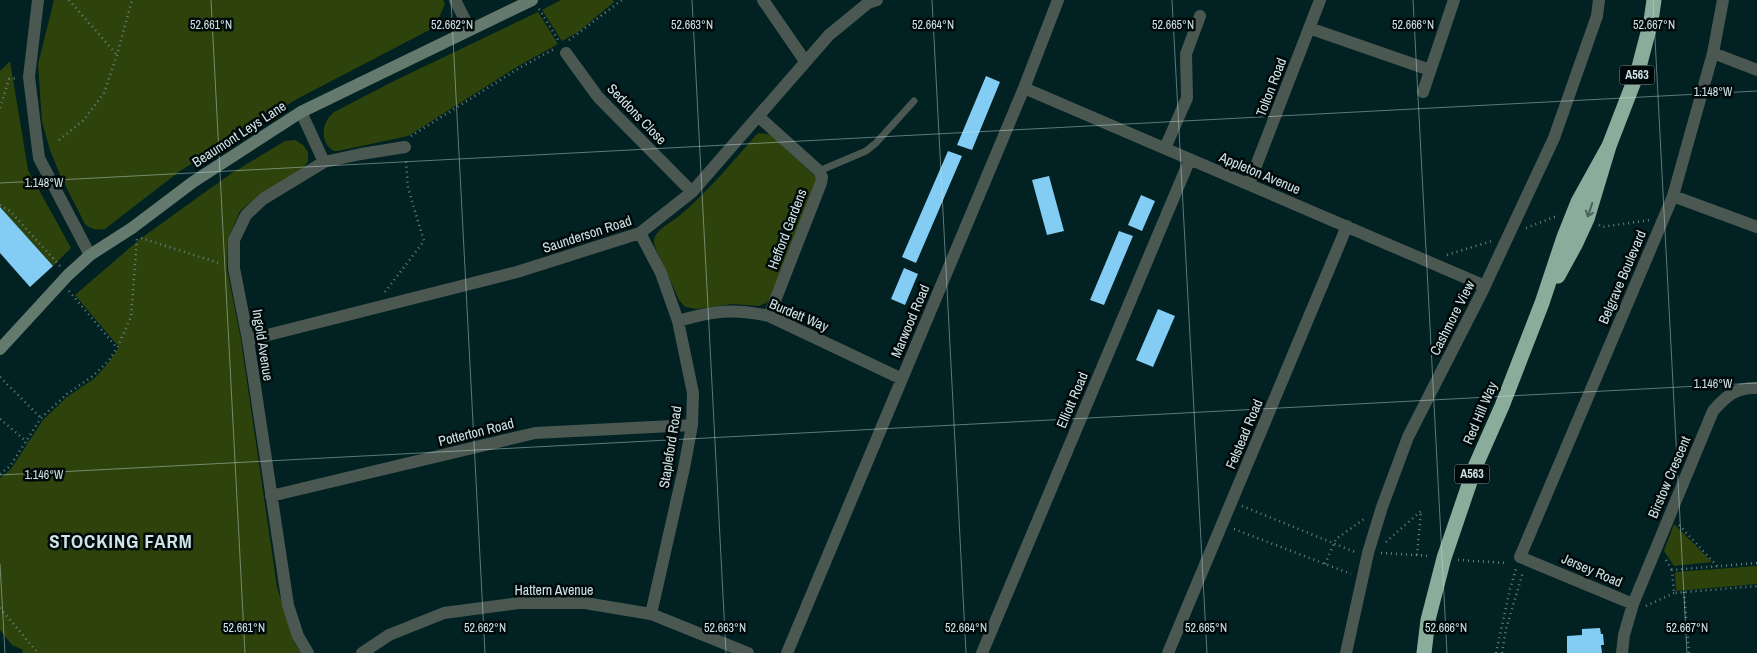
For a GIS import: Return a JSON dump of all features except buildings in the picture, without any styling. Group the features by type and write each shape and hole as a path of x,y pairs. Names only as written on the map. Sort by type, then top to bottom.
{"highway":[{"name":"Red Hill Way","path":"1424,653 1428,620 1444,558 1474,467 1502,406 1542,302 1576,243 1590,207 1609,146 1638,71 1651,21 1654,0"}],"street":[{"path":"38,0 29,77 39,158 90,255"},
{"path":"455,0 470,30"},
{"path":"763,0 805,62"},
{"name":"Saunderson Road","path":"248,340 517,272 640,233 692,192 829,35 868,3 877,0"},
{"name":"Marwood Road","path":"787,653 1024,88 1058,0"},
{"name":"Tolton Road","path":"1249,184 1320,0"},
{"path":"1423,92 1454,0"},
{"name":"Cashmore View","path":"1346,653 1368,555 1382,507 1408,437 1485,286 1554,138 1597,16 1599,0"},
{"name":"Belgrave Boulevard","path":"1524,558 1673,196 1713,53 1723,0"},
{"name":"Beaumont Leys Lane","path":"0,349 90,255 132,228 193,182 301,112 470,30 535,4"},
{"path":"1165,148 1187,98 1186,54 1200,16"},
{"path":"1309,28 1430,70"},
{"name":"Seddons Close","path":"564,49 598,97 692,192"},
{"path":"1713,53 1757,70"},
{"name":"Appleton Avenue","path":"1024,88 1485,286"},
{"path":"301,112 324,162"},
{"path":"759,117 819,171"},
{"name":"Ingold Avenue","path":"308,653 298,636 288,605 248,340 234,268 234,240 246,215 263,199 324,162 405,147"},
{"name":"Elliott Road","path":"982,653 1190,159"},
{"name":"Hefford Gardens","path":"769,316 821,183 822,177 819,171"},
{"path":"1673,196 1757,227"},
{"name":"Felstead Road","path":"1168,653 1347,226"},
{"name":"Stapleford Road","path":"640,233 661,273 678,321 693,392 692,425 651,614"},
{"name":"Burdett Way","path":"678,321 705,313 728,310 769,316 902,379"},
{"name":"Birstow Crescent","path":"1631,609 1713,411 1725,397 1741,389 1757,388"},
{"name":"Potterton Road","path":"272,496 535,433 692,425"},
{"name":"Jersey Road","path":"1524,558 1631,609"},
{"name":"Hattern Avenue","path":"362,653 389,635 444,613 519,603 585,603 651,614 748,653"},
{"path":"1622,653 1624,635 1631,609"}],"lane":[{"path":"819,171 866,151 876,143 914,102"}],"path":[{"path":"69,0 117,55"},
{"path":"59,140 84,120 104,93 132,0"},
{"path":"379,308 377,300 424,241 408,188 404,141 521,67 564,49 579,33 622,0"},
{"path":"535,4 564,49"},
{"path":"0,205 10,211 117,348"},
{"path":"1609,226 1664,218"},
{"path":"0,474 10,466 41,418 67,394 94,376 117,348 131,317 137,236 234,268"},
{"path":"0,377 41,418"},
{"path":"0,418 27,442"},
{"path":"1231,502 1368,555 1417,555"},
{"path":"1324,564 1336,539 1382,507"},
{"path":"1670,515 1718,566"},
{"path":"1222,524 1364,578"},
{"path":"1496,653 1510,588 1524,558"},
{"path":"1502,653 1506,629 1524,558"},
{"path":"1674,593 1672,570 1757,563"},
{"path":"1631,609 1674,593 1757,586"},
{"path":"1684,592 1689,653"},
{"path":"0,608 38,653"}],"green space":[{"path":"54,0 443,0 445,4 435,27 297,99 242,132 180,171 105,229 99,229 85,224 61,177 50,150 42,122 38,64"},
{"path":"561,0 613,0 614,2 578,32 562,41 542,10"},
{"path":"538,12 558,44 520,65 408,136 338,151 334,151 329,147 324,136 325,125 336,111"},
{"path":"10,61 28,170 71,248 53,266 0,207 0,71"},
{"path":"758,133 772,136 819,180 771,298 759,306 732,304 697,309 685,307 679,300 655,247 655,237 661,229 700,197"},
{"path":"295,140 303,145 308,152 308,161 302,170 260,194 240,211 228,239 227,269 241,340 277,587 294,642 301,653 22,653 23,650 12,645 0,630 0,478 11,469 43,420 67,397 95,378 119,347 75,295 140,239 232,173 285,141"},
{"path":"1674,524 1712,562 1674,566 1664,551"},
{"path":"1757,566 1757,584 1676,591 1675,572"}],"district":[{"name":"STOCKING FARM","path":"121,541"}]}
